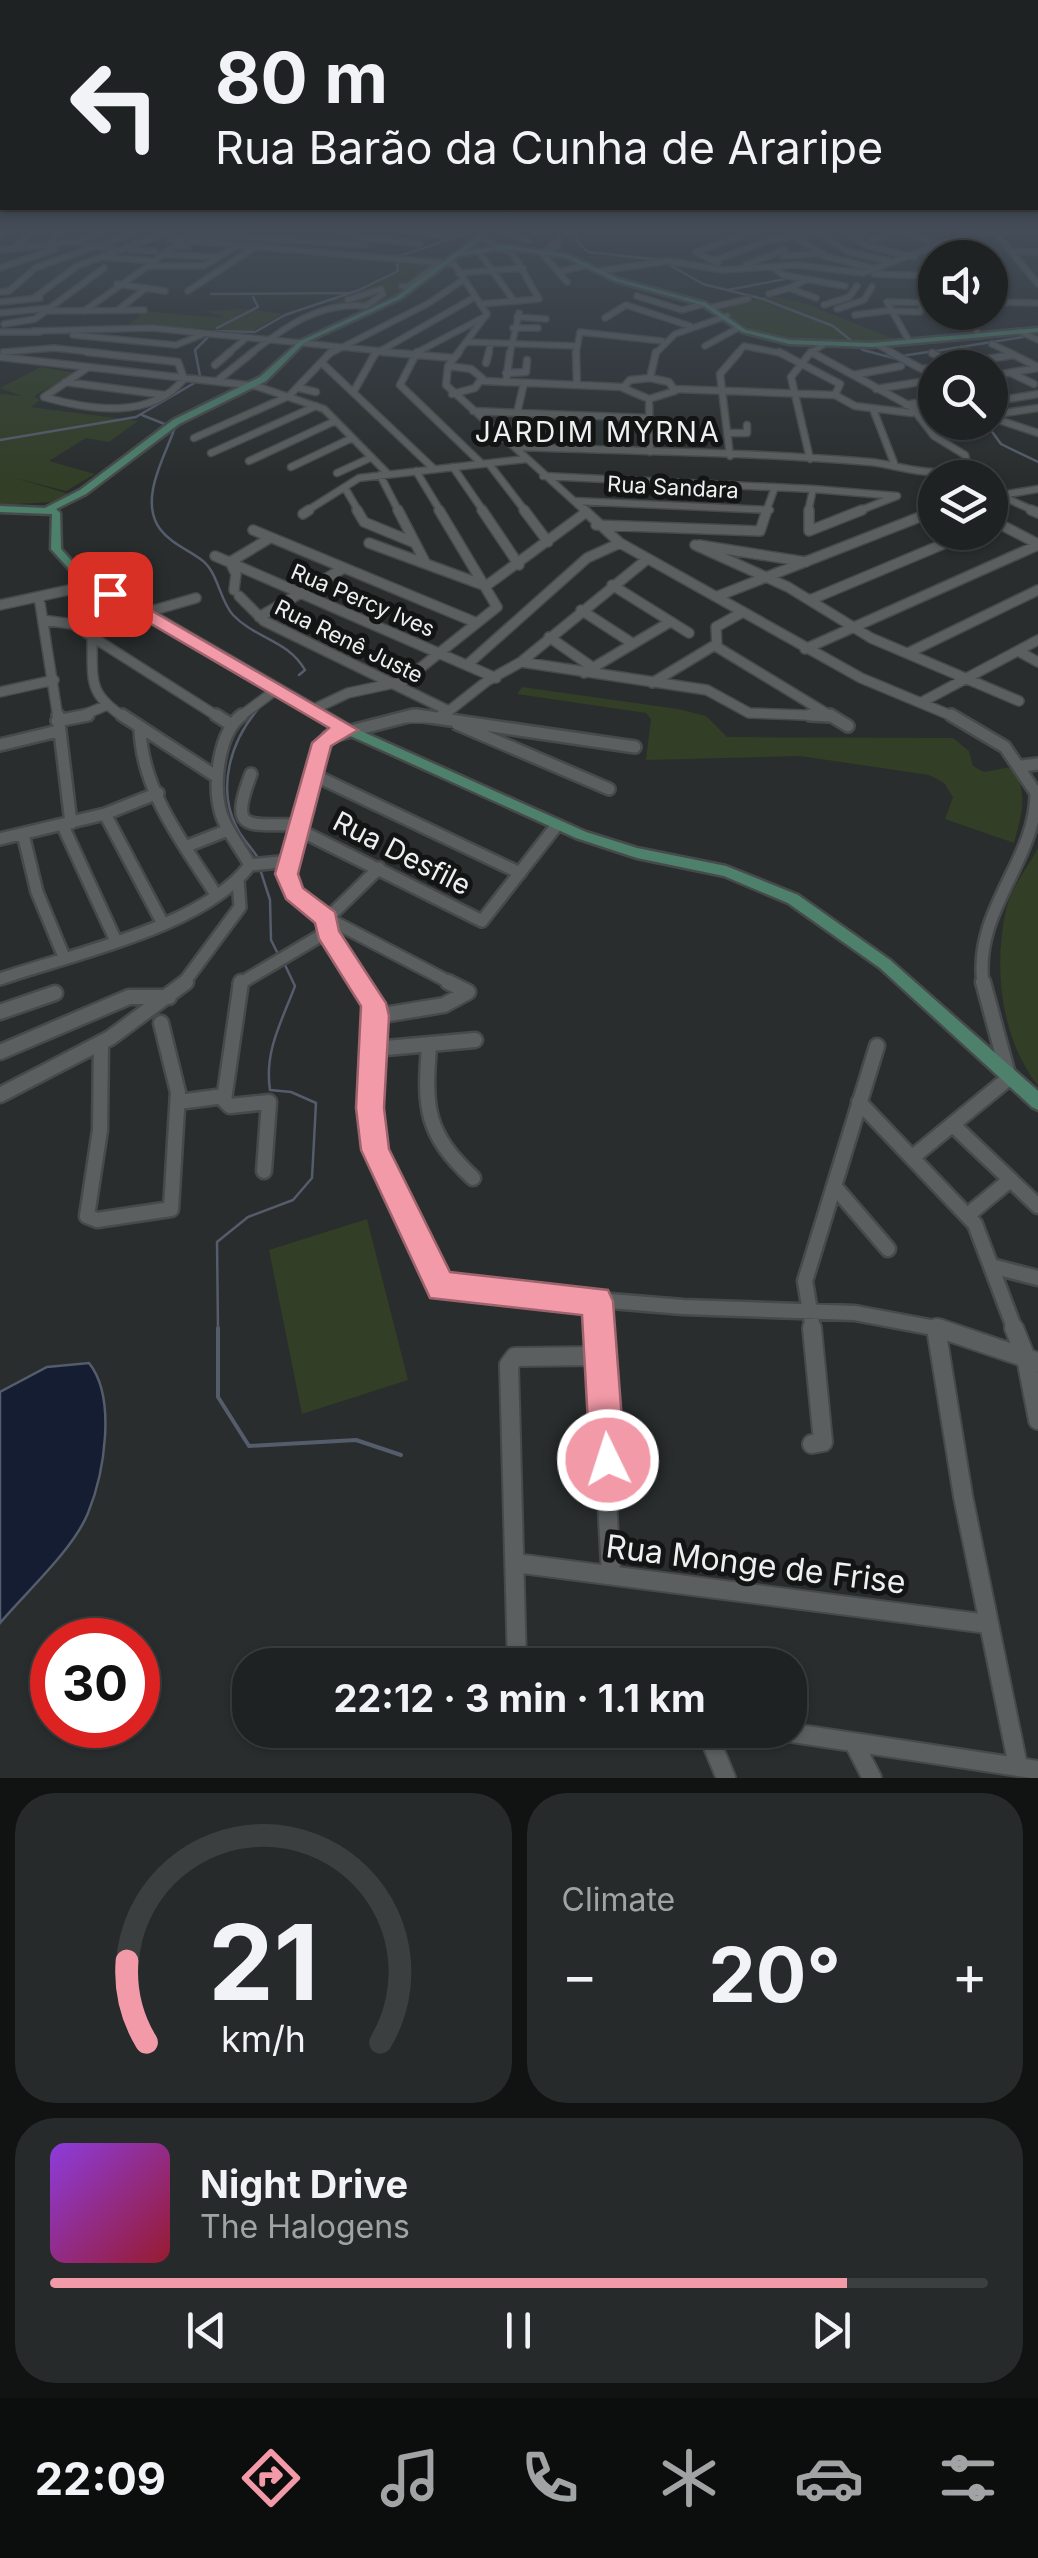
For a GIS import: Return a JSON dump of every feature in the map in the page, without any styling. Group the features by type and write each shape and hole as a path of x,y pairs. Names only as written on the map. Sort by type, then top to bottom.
{"main road":[{"path":"0,509 50,512 83,492 169,426 253,386 297,346 364,314"},
{"path":"720,314 738,328 811,349 976,332 1038,330"},
{"path":"50,512 59,555 96,584 348,730 557,825 637,853 726,871 793,899 851,936 1038,1102"}],"street":[{"path":"0,329 42,314"},
{"path":"47,335 64,314"},
{"path":"77,329 85,314"},
{"path":"104,328 113,314"},
{"path":"217,381 262,342 320,314"},
{"path":"194,438 289,396 334,349 408,314"},
{"path":"354,391 376,352 452,314"},
{"path":"596,331 613,314"},
{"path":"653,314 690,326"},
{"path":"854,315 864,314"},
{"path":"894,314 909,341"},
{"path":"506,382 512,328 518,315 546,318"},
{"path":"486,316 414,355 401,389 486,464 548,542"},
{"path":"486,316 451,362 446,385 574,500 596,525 646,560 718,596 805,649 861,678 977,727 1022,766 1036,793 1035,820 996,898 984,937 982,989 1009,1078 914,1156"},
{"path":"650,378 650,358 662,341 690,326 726,318"},
{"path":"468,325 480,327"},
{"path":"118,339 132,328"},
{"path":"0,345 77,329 132,328 414,355 475,371 482,381"},
{"path":"512,328 538,328"},
{"path":"705,346 738,328"},
{"path":"0,329 32,331 178,362 184,379"},
{"path":"1018,331 1038,340"},
{"path":"577,385 576,346 580,332 662,341"},
{"path":"0,355 47,335 171,345"},
{"path":"130,373 171,345 203,336"},
{"path":"215,364 244,340"},
{"path":"467,342 576,346"},
{"path":"486,363 491,343"},
{"path":"992,344 1038,368"},
{"path":"878,345 918,366"},
{"path":"730,456 722,368 747,346 803,363 840,384 835,395"},
{"path":"962,348 966,350"},
{"path":"810,459 791,374 811,349 918,412"},
{"path":"0,355 253,386 316,406 335,420 384,475 425,562"},
{"path":"1008,356 1013,355"},
{"path":"506,372 526,372 528,360"},
{"path":"322,362 434,469"},
{"path":"853,376 902,366"},
{"path":"87,368 44,396 130,410 165,395 184,379"},
{"path":"1008,374 1038,368"},
{"path":"1011,373 1034,384"},
{"path":"623,387 630,380 650,378 669,382 675,389"},
{"path":"452,394 471,390 482,381 623,387 629,394 649,398 666,397 675,389 723,390 835,395 845,402 873,409 918,413"},
{"path":"65,382 165,395"},
{"path":"876,390 918,382"},
{"path":"517,412 524,383"},
{"path":"299,388 316,392"},
{"path":"1008,399 1038,394"},
{"path":"649,398 650,452"},
{"path":"845,402 850,416"},
{"path":"906,405 918,403"},
{"path":"211,453 316,406"},
{"path":"1008,413 1038,408"},
{"path":"873,409 894,464"},
{"path":"471,411 649,418"},
{"path":"248,461 335,420"},
{"path":"1008,422 1038,433"},
{"path":"728,433 746,434 747,425"},
{"path":"291,466 352,438"},
{"path":"940,440 966,460"},
{"path":"515,447 810,459 918,469"},
{"path":"338,474 370,458"},
{"path":"303,514 359,478 526,459"},
{"path":"453,468 519,565"},
{"path":"312,710 348,693 398,684 497,607 416,472"},
{"path":"543,476 889,492 899,498 809,531 806,522 814,489"},
{"path":"596,525 754,532 764,529 776,487"},
{"path":"345,488 364,522 415,542"},
{"path":"1008,494 1038,488"},
{"path":"849,490 853,515"},
{"name":"Rua Sandara","path":"574,500 770,510"},
{"path":"1008,501 1038,514"},
{"path":"486,586 585,513"},
{"path":"718,596 918,518"},
{"path":"253,530 478,623"},
{"path":"1008,530 1038,544"},
{"path":"230,562 270,538"},
{"path":"368,542 486,586"},
{"path":"467,665 587,558 620,543"},
{"path":"805,649 1038,544"},
{"path":"806,562 695,546 810,600 852,628 1019,701"},
{"path":"810,600 929,550"},
{"name":"Rua Percy Ives","path":"215,556 496,678"},
{"path":"446,716 522,662 646,560"},
{"name":"Rua Renê Juste","path":"230,562 236,593 259,617 398,684 446,716 609,790"},
{"path":"259,617 344,568"},
{"path":"0,605 96,584"},
{"path":"612,586 689,633"},
{"path":"908,653 1038,590"},
{"path":"39,597 54,680 67,824 116,942"},
{"path":"144,614 196,598"},
{"path":"581,610 632,643"},
{"path":"715,645 716,627 743,612"},
{"path":"43,620 64,621 230,724"},
{"path":"588,670 670,622"},
{"path":"548,637 588,670"},
{"path":"92,638 93,689 104,706 217,777"},
{"path":"922,702 1038,640"},
{"path":"652,683 715,645"},
{"path":"715,645 848,726"},
{"path":"1018,651 1038,662"},
{"path":"522,662 716,693 749,713 830,716"},
{"path":"0,692 54,680"},
{"path":"250,865 220,812 217,777 230,724 277,689"},
{"path":"0,745 87,716 104,706"},
{"path":"636,747 446,716 403,715 334,733 322,743 287,882 327,926 367,992 376,1016 370,1108 375,1150 441,1287 597,1301 854,1313 936,1327 1032,1360"},
{"path":"140,729 142,756 158,794 185,847 215,893"},
{"path":"1022,766 1038,764"},
{"path":"250,774 238,809 240,817 248,823 300,828"},
{"path":"316,776 520,873"},
{"path":"0,838 105,814 158,794"},
{"path":"105,814 164,924"},
{"path":"482,921 557,825"},
{"name":"Rua Desfile","path":"300,828 482,921"},
{"path":"185,847 228,830"},
{"path":"23,834 37,892 64,958"},
{"path":"0,979 164,924 238,881 250,865 290,861"},
{"path":"264,1171 268,1102 230,1106 224,1096 239,983 327,926 379,868"},
{"path":"0,1095 101,1043 169,996 200,969 242,903 238,881"},
{"path":"327,926 468,993 444,1005 376,1016"},
{"path":"0,1012 55,992"},
{"path":"0,1052 129,996 169,996"},
{"path":"101,1043 100,1130 88,1218 171,1209 179,1102 161,1022"},
{"path":"375,1050 475,1040"},
{"path":"812,1444 822,1444 824,1436 820,1380 804,1281 877,1046"},
{"path":"429,1047 425,1094 430,1130 443,1152 473,1178"},
{"path":"179,1102 224,1096"},
{"path":"859,1102 969,1214 1032,1360 1038,1420"},
{"path":"954,1126 1038,1206"},
{"path":"969,1214 1010,1180"},
{"path":"834,1186 888,1249"},
{"path":"995,1267 1038,1278"},
{"path":"597,1301 611,1575"},
{"path":"807,1735 1028,1768 988,1624 936,1327"},
{"path":"517,1648 509,1462 511,1360 600,1356"},
{"name":"Rua Monge de Frise","path":"515,1563 988,1624"},
{"path":"854,1743 872,1778"},
{"path":"714,1748 726,1778"}],"green space":[{"path":"141,314 223,316 215,314 283,314 252,331 129,325"},
{"path":"729,314 832,314 898,341 806,344 761,333"},
{"path":"41,367 76,373 34,396 40,400 31,407 138,421 109,442 86,438 49,461 95,474 66,491 15,478 69,494 50,502 0,505 0,394 22,396 0,388"},
{"path":"522,687 678,709 706,716 727,737 953,738 969,751 973,766 984,772 1011,767 1017,776 1022,804 1014,843 945,819 953,797 944,783 929,775 800,756 646,760 651,719 646,713 517,694"},
{"path":"1038,848 1038,1086 1025,1067 1008,1025 1000,956 1008,902"},
{"path":"367,1219 408,1380 302,1414 269,1250"}],"water":[{"path":"89,1363 98,1378 105,1416 103,1458 94,1497 72,1541 0,1623 0,1392 47,1367"}],"waterway":[{"path":"217,328 244,314"},
{"path":"200,376 195,350 214,331 255,332 288,314"},
{"path":"802,314 833,326 863,350 897,359"},
{"path":"942,350 1023,337"},
{"path":"901,356 918,353"},
{"path":"0,440 136,417 196,382"},
{"path":"142,415 167,425"},
{"path":"175,427 156,477 154,517 169,539 208,566 233,615 298,660 305,670 299,675"},
{"path":"998,440 1038,462"},
{"path":"259,708 234,749 227,781 237,828 260,861"},
{"path":"260,869 270,900 271,940 278,954"},
{"path":"218,1330 217,1242 248,1217 293,1200 312,1178 316,1103 291,1092 270,1090 272,1049 295,986 285,965"},
{"path":"218,1330 218,1397 249,1446 356,1440 401,1455"}],"district":[{"name":"JARDIM MYRNA","path":"598,432"}],"route":[{"path":"110,594 348,730 328,736 322,743 286,874 294,893 326,919 327,932 373,1003 376,1016 370,1128 375,1150 395,1200 441,1287 597,1301 608,1460"}]}
